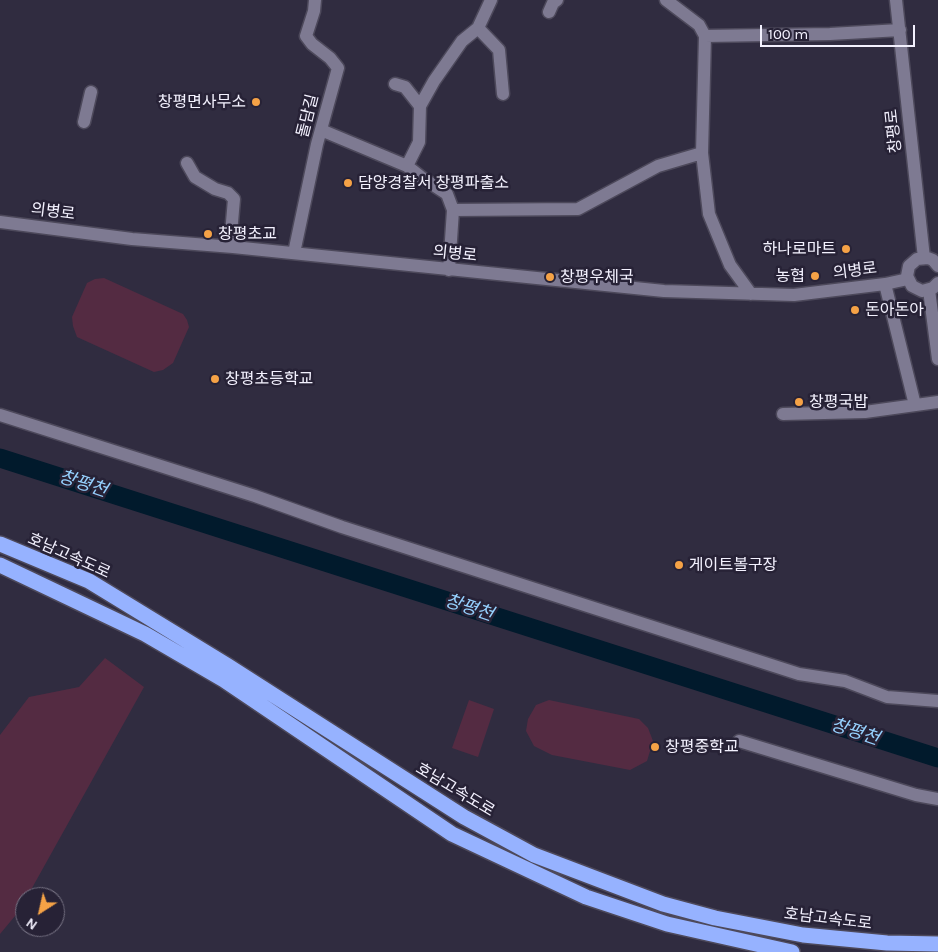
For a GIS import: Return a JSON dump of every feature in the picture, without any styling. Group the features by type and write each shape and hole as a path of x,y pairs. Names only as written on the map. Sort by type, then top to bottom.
{"highway":[{"name":"호남고속도로","path":"0,544 89,581 228,666 464,818 534,855 663,904 715,918 803,936 887,943 938,944"},
{"path":"0,565 145,634 224,680 452,834 586,897 666,924 792,952"}],"street":[{"name":"돌담길","path":"294,253 321,130 338,68 306,36 314,11 315,0"},
{"path":"407,166 419,142 420,106 434,81 462,41 478,28 491,0"},
{"path":"548,12 557,0"},
{"path":"666,0 704,31 702,153 710,214 730,265 751,294"},
{"name":"창평로","path":"896,0 924,258"},
{"path":"478,28 499,50 503,94"},
{"path":"705,36 830,34 900,30"},
{"path":"395,84 405,87 420,106"},
{"path":"84,122 91,92"},
{"path":"321,130 407,166 447,194 453,210 449,270"},
{"path":"453,210 578,209 658,166 702,153"},
{"path":"187,163 196,177 216,189 228,193 234,199 231,234 233,247"},
{"name":"의병로","path":"0,222 132,239 233,247 664,291 794,294 885,284 908,279"},
{"path":"938,266 933,260 917,259 909,266 907,271 908,279 912,286 917,289 922,291 934,286 938,359"},
{"path":"885,284 915,405"},
{"path":"783,414 865,412 938,402"},
{"path":"0,415 255,496 342,527 799,674 845,681 887,697 938,701"},
{"path":"739,741 916,795 938,799"}],"shaded area":[{"path":"104,278 183,314 189,327 173,363 163,370 154,372 77,337 72,317 87,283 95,279"},
{"path":"105,658 144,687 33,887 15,887 15,916 0,934 0,735 29,697 79,687"},
{"path":"469,700 494,709 478,757 452,748"},
{"path":"549,700 639,719 648,728 653,741 647,761 630,770 552,755 534,746 526,731 528,719 536,705"}],"waterway":[{"name":"창평천","path":"0,458 938,758"}],"place":[{"name":"창평면사무소","path":"256,102"},
{"name":"담양경찰서 창평파출소","path":"348,183"},
{"name":"창평초교","path":"208,234"},
{"name":"하나로마트","path":"846,249"},
{"name":"농협","path":"815,276"},
{"name":"창평우체국","path":"550,277"},
{"name":"돈아돈아","path":"855,310"},
{"name":"창평초등학교","path":"215,379"},
{"name":"창평국밥","path":"799,402"},
{"name":"게이트볼구장","path":"679,565"},
{"name":"창평중학교","path":"655,747"}]}
